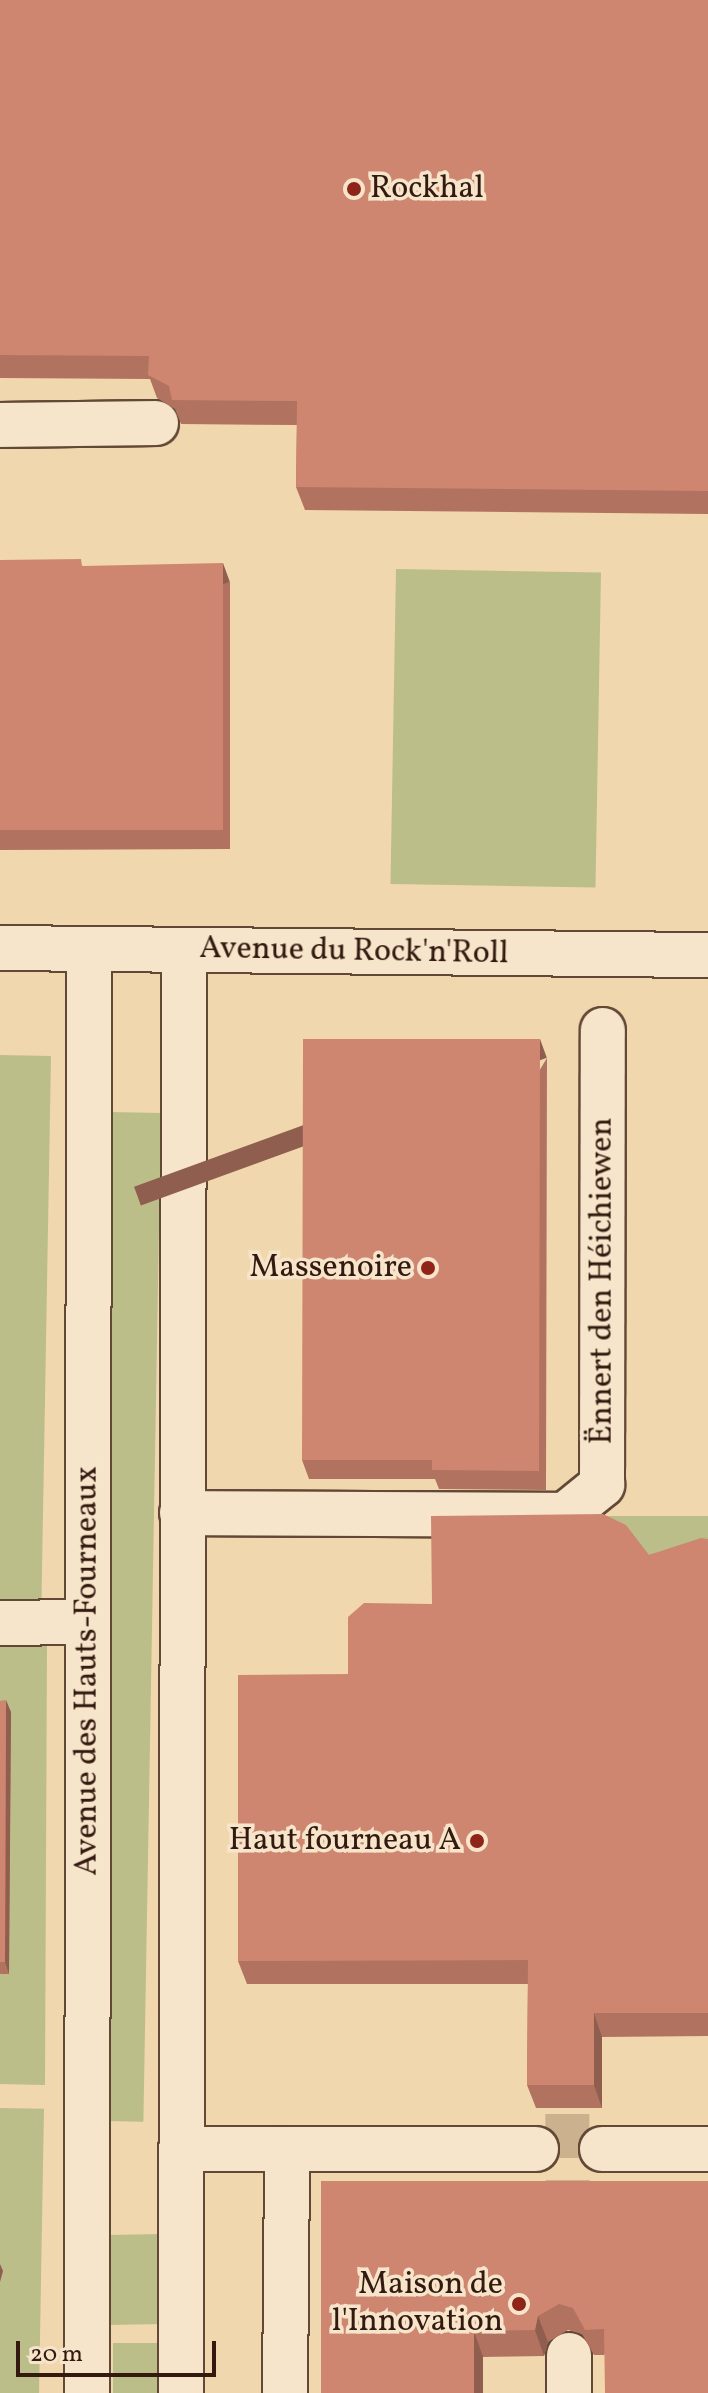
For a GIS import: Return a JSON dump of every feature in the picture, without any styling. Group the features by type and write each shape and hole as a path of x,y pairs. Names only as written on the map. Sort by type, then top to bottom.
{"street":[{"path":"0,425 156,423"},
{"name":"Avenue du Rock'n'Roll","path":"0,948 708,955"},
{"name":"Avenue des Hauts-Fourneaux","path":"87,2393 89,949"},
{"path":"181,2393 184,950"},
{"name":"Ënnert den Héichiewen","path":"182,1513 564,1526 602,1485 603,1030"},
{"path":"0,1623 88,1622"},
{"path":"181,2149 536,2149"},
{"path":"285,2393 287,2149"},
{"path":"602,2149 708,2149"}],"green space":[{"path":"396,569 601,573 595,888 391,884"},
{"path":"0,1055 51,1056 41,1601 0,1600"},
{"path":"109,1112 161,1113 143,2122 91,2121"},
{"path":"607,1516 708,1516 708,1562 607,1619"},
{"path":"0,1643 47,1644 45,2085 0,2084 0,1974 9,1973 11,1712 0,1712"},
{"path":"0,2108 44,2109 39,2393 0,2393"},
{"path":"161,2234 163,2324 111,2325 109,2235"},
{"path":"113,2343 162,2343 162,2393 113,2393"}],"building":[{"name":"Rockhal","path":"0,0 708,0 708,491 296,487 297,401 172,400 169,386 148,375 149,356 0,355"},
{"path":"81,559 82,566 223,563 223,830 0,830 0,560"},
{"name":"Massenoire","path":"303,1039 540,1039 539,1471 432,1470 432,1460 302,1460"},
{"name":"Haut fourneau A","path":"603,1514 626,1525 649,1555 701,1538 708,1539 708,2013 594,2013 594,2085 527,2085 528,1960 238,1961 238,1675 348,1674 348,1617 364,1603 432,1604 431,1516"},
{"path":"6,1700 5,1962 0,1962 0,1701"},
{"name":"Maison de l'Innovation","path":"321,2181 708,2181 708,2393 605,2393 604,2329 585,2330 573,2308 559,2304 538,2316 535,2330 474,2331 474,2393 321,2393"}],"tunnel":[{"path":"567,2048 568,2239"}],"place":[{"name":"Rockhal","path":"354,189"},
{"name":"Massenoire","path":"428,1268"},
{"name":"Haut fourneau A","path":"477,1841"},
{"name":"Maison de l'Innovation","path":"519,2304"}]}
